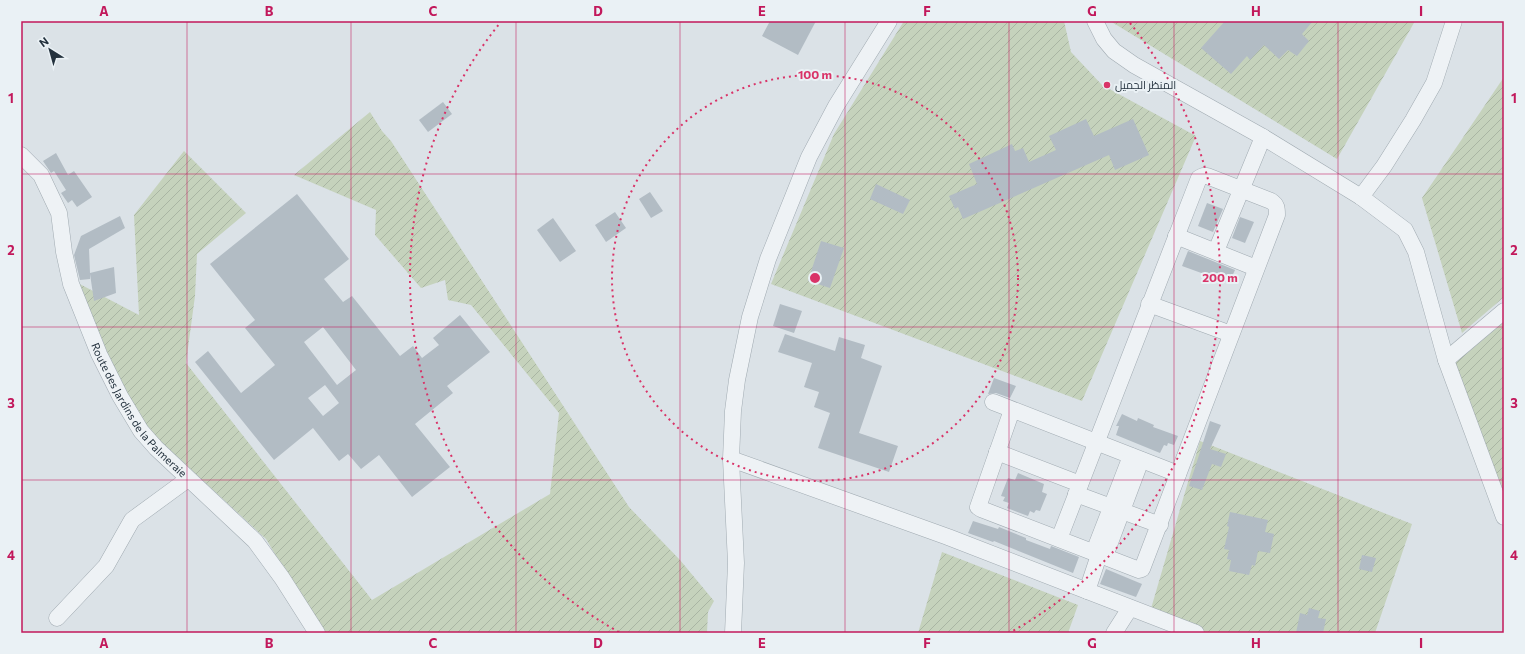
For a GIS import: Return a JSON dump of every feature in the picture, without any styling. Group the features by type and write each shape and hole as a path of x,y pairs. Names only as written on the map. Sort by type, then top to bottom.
{"street":[{"path":"733,633 736,563 731,459 733,411 736,380 750,317 768,259 809,157 836,106 888,21"},
{"path":"1095,21 1104,39 1114,51 1134,65 1263,137 1361,197 1405,230 1411,239 1416,252 1446,360 1504,517"},
{"path":"1361,197 1384,166 1434,83 1454,21"},
{"path":"1216,251 1240,188 1263,137"},
{"name":"Route des Jardins de la Palmeraie","path":"21,155 41,175 59,213 64,252 71,284 99,354 120,396 141,431 151,443 188,479 255,541 282,578 317,633"},
{"path":"1012,410 978,507 1099,555 1139,570 1142,569 1277,215 1277,208 1275,204 1240,188 1207,176 1198,178 1059,539"},
{"path":"1176,236 1256,268"},
{"path":"1149,304 1231,334"},
{"path":"1446,360 1504,311"},
{"path":"993,402 1178,474"},
{"path":"997,452 1078,489 1117,509 1160,525"},
{"path":"1087,591 1099,555 1108,548 1117,509 1136,458"},
{"path":"731,459 948,537 1196,633"},
{"path":"57,618 106,566 132,520 188,479"},
{"path":"1114,633 1130,608"}],"green space":[{"path":"904,21 1064,21 1071,52 1102,85 1196,136 1082,401 771,284 834,134"},
{"path":"1110,21 1415,21 1337,159"},
{"path":"1504,77 1504,297 1462,333 1422,198"},
{"path":"370,112 382,131 391,141 629,507 680,560 714,601 708,612 707,633 322,633 266,539 145,427 125,391 72,280 139,315 134,215 184,151 246,213 197,254 195,296 186,363 372,600 550,494 559,413 471,305 448,300 445,280 421,288 375,235 376,210 294,175"},
{"path":"1504,316 1504,496 1452,360"},
{"path":"1200,441 1412,524 1375,633 1205,633 1150,612"},
{"path":"942,552 1078,605 1068,633 918,633"}],"building":[{"path":"770,21 816,21 798,55 762,36"},
{"path":"1225,21 1313,21 1302,34 1309,41 1297,56 1288,50 1279,59 1264,45 1250,60 1247,56 1231,74 1201,48"},
{"path":"443,102 452,114 428,132 419,120"},
{"path":"1086,119 1094,136 1133,119 1149,155 1115,170 1109,155 963,219 958,207 955,209 949,196 977,184 969,164 1012,144 1015,151 1023,148 1029,162 1056,150 1049,136"},
{"path":"56,153 68,175 74,171 92,197 77,207 72,200 68,203 61,193 66,190 54,171 51,173 43,161"},
{"path":"876,184 910,200 903,214 870,199"},
{"path":"650,192 663,211 651,218 639,199"},
{"path":"297,194 349,259 324,279 343,302 352,296 400,356 413,346 422,358 439,345 433,338 460,315 490,352 447,386 453,393 415,424 450,467 412,497 379,455 361,469 348,454 339,461 313,428 274,460 195,362 208,351 241,393 275,365 245,328 255,320 210,264","holes":["323,327 356,370 337,385 304,342","325,385 339,403 323,416 308,398"]},
{"path":"1207,203 1223,209 1213,232 1198,226"},
{"path":"615,212 626,228 606,242 595,225"},
{"path":"120,216 125,228 89,249 90,273 114,267 116,293 94,301 90,274 90,279 80,280 74,255 81,236"},
{"path":"1240,217 1254,222 1245,243 1232,238"},
{"path":"553,218 576,251 560,262 537,230"},
{"path":"821,241 844,248 830,288 808,281"},
{"path":"1188,251 1235,270 1229,283 1182,266"},
{"path":"780,304 802,311 794,333 773,326"},
{"path":"785,334 835,351 839,337 865,345 861,358 882,366 859,433 898,446 889,472 818,448 830,413 814,407 819,392 804,387 812,363 778,352"},
{"path":"994,378 1016,386 1010,398 996,393 988,394"},
{"path":"1122,414 1137,421 1138,418 1154,425 1153,427 1178,436 1174,445 1168,443 1167,446 1164,445 1160,453 1116,435 1119,426 1116,426"},
{"path":"1210,421 1221,425 1210,449 1226,454 1221,467 1212,464 1202,490 1189,486"},
{"path":"1018,473 1044,484 1042,492 1047,494 1040,511 1036,510 1034,513 1030,511 1028,516 1007,508 1009,503 1003,501 1005,497 1001,496 1008,478 1015,480"},
{"path":"1230,512 1268,520 1265,532 1274,534 1270,553 1258,551 1255,566 1252,565 1249,575 1229,571 1231,560 1227,559 1229,550 1224,549 1229,527 1227,526"},
{"path":"973,521 998,529 999,527 1026,538 1026,540 1050,549 1051,546 1079,557 1073,573 994,541 993,542 968,533"},
{"path":"1362,555 1376,558 1372,572 1359,569"},
{"path":"1106,569 1142,584 1136,597 1100,584"},
{"path":"1309,608 1320,611 1318,618 1326,619 1323,633 1296,633 1300,613 1307,615"}],"place":[{"name":"المنظر الجميل","path":"1107,85"}]}
